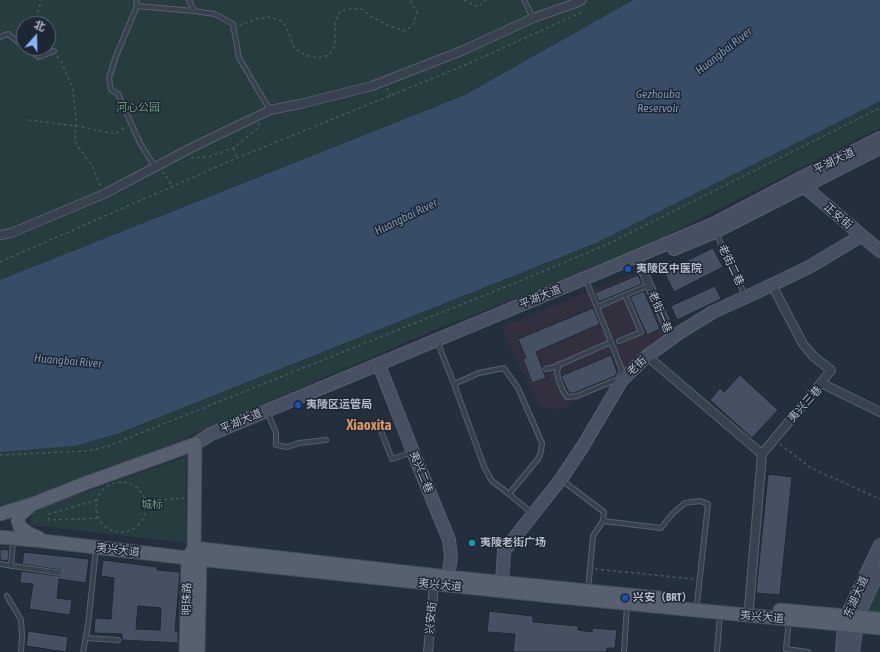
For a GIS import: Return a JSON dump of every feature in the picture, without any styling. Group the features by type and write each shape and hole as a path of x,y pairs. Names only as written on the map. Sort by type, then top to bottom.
{"main road":[{"name":"平湖大道","path":"0,514 33,504 298,405 715,232 880,138"},
{"name":"平湖大道","path":"196,444 211,434 713,224 800,183 880,148"},
{"name":"正安街","path":"800,183 880,252"},
{"name":"老街","path":"502,582 504,551 561,479 583,446 622,380 647,356 713,312 809,266 861,236"},
{"name":"夷兴二巷","path":"381,370 449,540 451,557 448,576"},
{"name":"明珠路","path":"186,652 194,555 196,444"},
{"path":"33,504 19,516 18,521 20,527 43,541"},
{"name":"夷兴大道","path":"0,537 96,547 448,576 588,590 851,621 880,628"},
{"name":"东湖大道","path":"842,652 851,621 880,545"},
{"name":"明珠路","path":"194,555 198,652"},
{"name":"夷兴大道","path":"194,555 434,584 720,614 789,620 851,621 880,619"},
{"name":"东湖大道","path":"853,652 851,621 880,568"}],"street":[{"path":"0,235 11,233 104,194 270,110 372,86 464,50 533,18 580,1"},
{"name":"老街一巷","path":"640,264 672,338"},
{"path":"772,285 803,344 814,356 831,370 821,383"},
{"path":"647,356 762,454 749,608"},
{"name":"夷兴三巷","path":"762,454 821,383 880,412"},
{"name":"兴安街","path":"428,652 434,584"}],"lane":[{"path":"136,0 137,6 116,56 109,78 111,90 118,94 140,143 155,167"},
{"path":"189,0 194,11"},
{"path":"524,0 533,18"},
{"path":"137,6 215,14 233,24 239,58 270,110"},
{"path":"0,37 8,34 16,40"},
{"name":"老街二巷","path":"715,232 746,297"},
{"path":"559,364 557,372 558,378 567,397 577,396 618,379 622,370 588,285"},
{"path":"597,307 649,285"},
{"path":"619,341 641,332 625,295"},
{"path":"546,369 611,342"},
{"path":"439,346 485,469 492,481 533,514"},
{"path":"454,384 479,373 504,368 518,388 542,443 541,452 538,459 509,494"},
{"path":"269,416 276,433 276,445 287,447 299,443 326,440"},
{"path":"380,431 392,459 413,452"},
{"path":"561,479 604,512 603,521 593,536 588,590"},
{"path":"603,521 661,528 673,513 685,503 700,501 708,504 701,579 697,602"},
{"path":"11,566 13,538"},
{"path":"84,652 96,547"},
{"path":"0,564 60,572"},
{"path":"8,596 21,620 21,652"},
{"path":"624,652 627,604"},
{"path":"718,652 720,614"},
{"path":"789,620 786,650 808,652"},
{"path":"86,638 118,640"}],"path":[{"path":"37,16 42,0"},
{"path":"234,28 255,19 269,17 282,21 288,31 295,49 305,55 318,58 329,55 335,45 335,23 340,11 348,9 362,9 372,17 387,25 406,31 414,23 417,12 410,0"},
{"path":"464,0 478,7 486,0"},
{"path":"0,262 237,158 463,66 582,12 580,1"},
{"path":"56,54 62,63 73,89 76,126 75,142 92,166 104,194"},
{"path":"0,455 86,451 106,447 510,285 608,244 880,108"},
{"path":"171,159 208,157 233,148 256,130 270,110"},
{"path":"28,120 76,126 116,134 131,123"},
{"path":"233,148 237,158"},
{"path":"155,167 165,174 172,187"},
{"path":"774,440 811,468 880,499"},
{"path":"113,483 129,483 142,493 145,501 146,509 144,516 133,528 126,531 110,529 99,518 97,512 97,500 100,493 113,483"},
{"path":"145,501 196,497"},
{"path":"97,500 49,514 49,520 99,518"},
{"path":"589,569 701,579"}],"shaded area":[{"path":"638,272 667,337 612,391 605,387 561,409 539,407 502,327"}],"green space":[{"name":"河心公园","path":"0,0 633,0 465,95 0,280"},
{"path":"880,101 880,128 636,251 430,332 157,450 13,506 0,508 0,452 75,446 117,434 596,243"},
{"name":"城标","path":"186,457 186,543 31,525 31,511"},
{"path":"880,579 880,613 864,611"}],"water":[{"name":"Gezhouba Reservoir","path":"633,0 880,0 880,101 596,243 117,434 75,446 0,452 0,280 465,95"}],"building":[{"path":"713,248 723,267 674,292 664,272"},
{"path":"638,275 642,284 599,302 595,293"},
{"path":"715,286 721,299 677,320 671,306"},
{"path":"644,291 660,329 647,335 630,297"},
{"path":"593,308 600,324 536,352 546,378 532,383 523,359 526,358 518,339"},
{"path":"611,355 617,372 615,376 574,393 569,393 561,376"},
{"path":"740,375 778,410 752,438 710,400 720,388 724,392"},
{"path":"768,474 792,477 780,595 756,593"},
{"path":"0,549 9,550 8,561 0,560"},
{"path":"24,552 89,559 86,583 59,579 57,598 72,600 70,615 29,609 33,584 20,583 21,571 59,576 63,573 61,570 22,564"},
{"path":"103,560 157,567 157,570 180,572 175,631 178,631 178,643 122,640 122,634 94,633 95,618 111,619 114,578 101,576","holes":["138,606 161,608 160,630 136,629"]},
{"path":"489,611 533,616 533,622 578,626 578,630 592,632 593,628 617,630 615,648 607,648 606,652 513,652 515,634 487,632"},
{"path":"28,631 68,637 66,652 26,646"}],"place":[{"name":"夷陵区中医院","path":"628,269"},
{"name":"夷陵区运管局","path":"298,405"},
{"name":"夷陵老街广场","path":"472,543"},
{"name":"兴安（BRT）","path":"625,598"}],"district":[{"name":"Xiaoxita","path":"369,425"}],"water label":[{"name":"Huangbai River","path":"724,51"},
{"name":"Huangbai River","path":"406,217"},
{"name":"Huangbai River","path":"68,361"}]}
